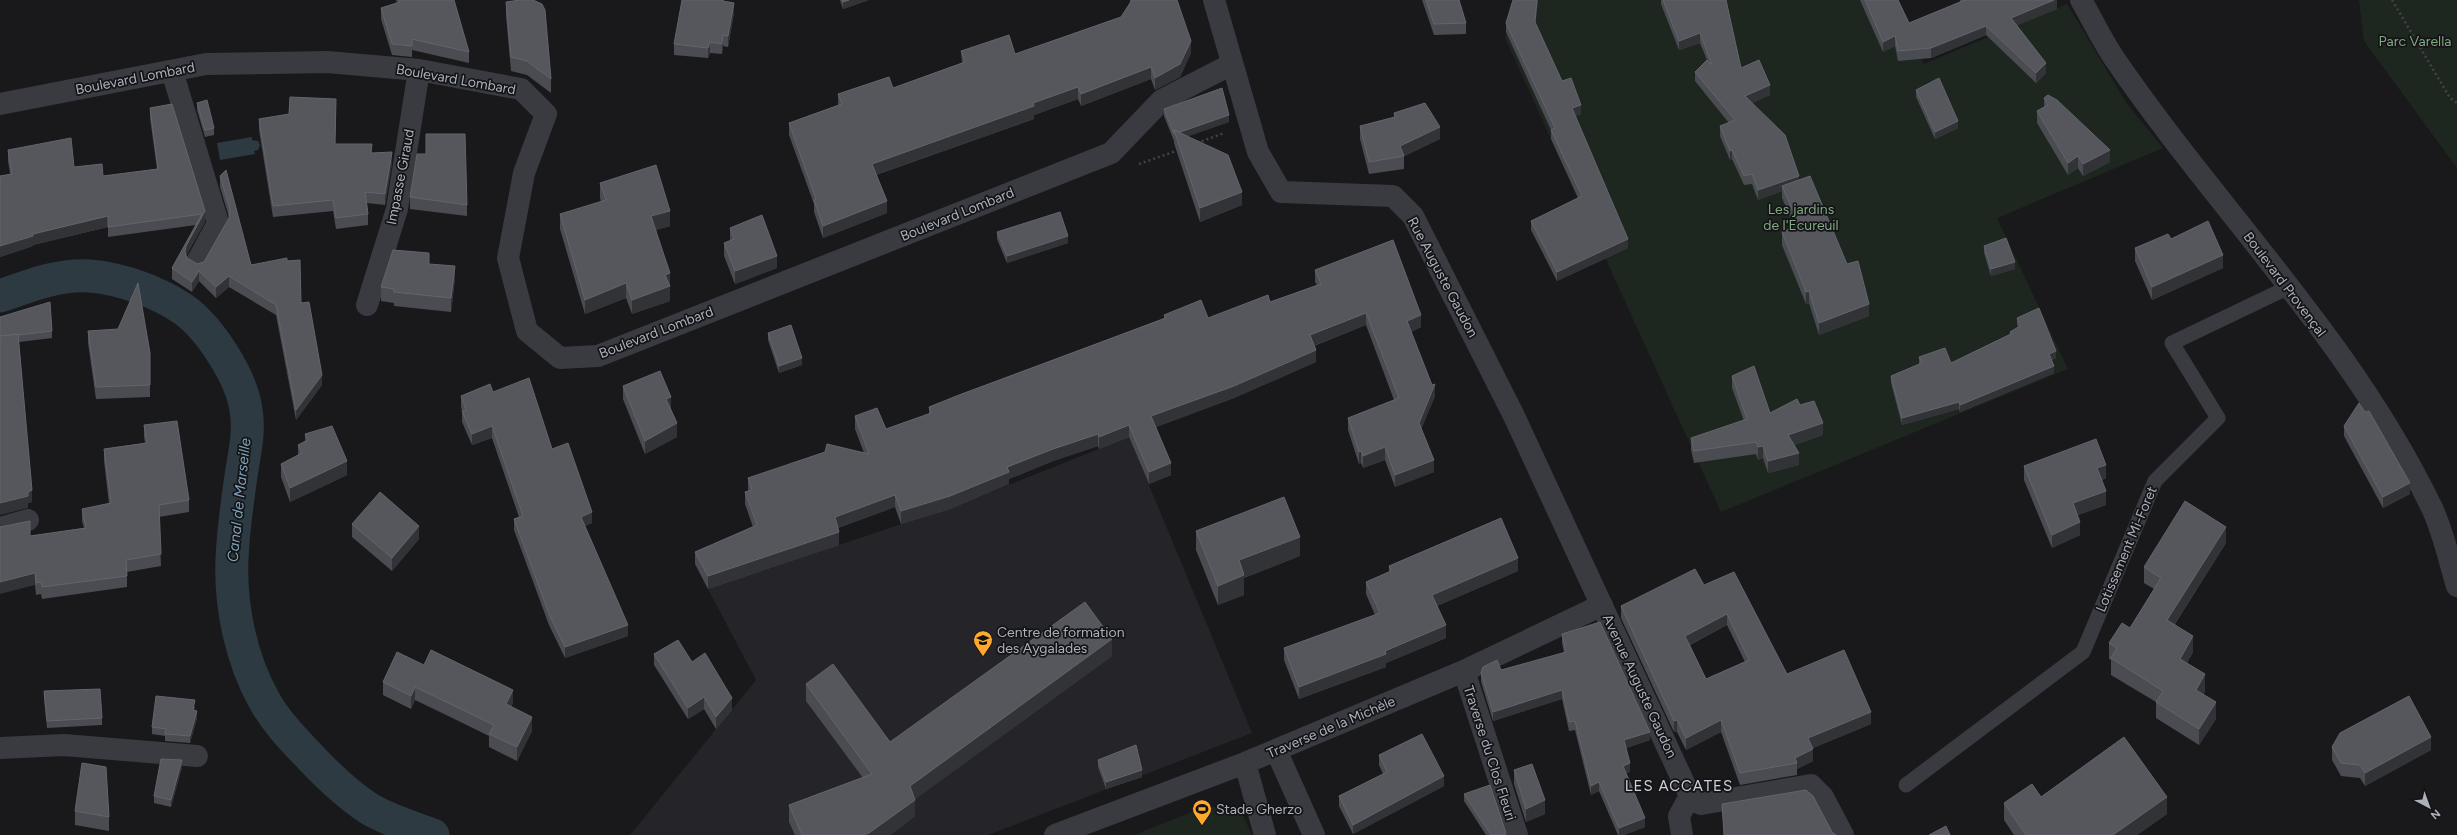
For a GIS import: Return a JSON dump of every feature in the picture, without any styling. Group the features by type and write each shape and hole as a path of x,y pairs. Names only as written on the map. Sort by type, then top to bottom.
{"street":[{"name":"Rue Auguste Gaudon","path":"1214,0 1258,152 1281,192 1393,196 1413,216 1514,416 1602,605"},
{"name":"Boulevard Provençal","path":"2081,0 2113,57 2198,172 2289,287 2375,404 2432,507 2457,586"},
{"name":"Boulevard Lombard","path":"0,104 206,64 327,62 419,70 521,89 546,114 524,173 508,258 527,331 560,358 598,356 1111,153 1162,100 1232,64"},
{"name":"Impasse Giraud","path":"367,306 397,209 419,70"},
{"path":"172,71 218,223 197,262"},
{"path":"0,528 28,520"},
{"name":"Traverse de la Michèle","path":"1055,835 1245,763 1464,671 1602,605"},
{"name":"Avenue Auguste Gaudon","path":"1602,605 1690,796"},
{"name":"Traverse du Clos Fleuri","path":"1464,671 1517,835"},
{"path":"0,748 64,745 197,756"},
{"path":"1276,750 1314,835"},
{"path":"1245,763 1265,835"},
{"path":"1682,835 1679,816 1690,796 1701,804 1811,785 1823,797 1843,835"}],"lane":[{"name":"Lotissement Mi-Foret","path":"1906,785 2083,652 2155,481 2218,418 2172,343 2289,287"}],"path":[{"path":"2392,0 2450,98 2457,104"},
{"path":"1191,145 1250,124"},
{"path":"1111,153 1140,165 1184,148"}],"shaded area":[{"path":"252,137 252,140 258,141 260,145 258,150 254,151 255,154 220,160 217,143"},
{"name":"Centre de formation des Aygalades","path":"1129,437 1252,733 988,835 630,835 756,680 708,589 961,504"}],"green space":[{"name":"Les jardins de l'Ecureuil","path":"1515,0 1893,0 1924,64 2067,4 2127,104 2163,148 1997,218 2068,369 1721,512 1505,38"},
{"name":"Parc Varella","path":"2359,0 2457,0 2457,168 2364,41"},
{"name":"Stade Gherzo","path":"1224,805 1243,816 1252,835 1134,835 1197,810"}],"building":[{"path":"399,0 454,0 469,52 412,39 412,46 392,44 381,8 400,2"},
{"path":"533,0 542,4 545,10 551,79 527,61 511,57 506,2"},
{"path":"682,0 723,0 734,3 728,36 723,35 722,44 710,42 708,48 674,44"},
{"path":"1132,0 1177,0 1191,41 1180,64 1155,78 1151,67 1081,94 1078,87 1033,103 1034,106 872,164 887,201 823,226 814,200 816,199 789,123 842,104 838,94 889,77 893,88 965,62 961,51 1009,35 1015,54 1121,17"},
{"path":"1426,0 1459,0 1466,23 1434,24"},
{"path":"1513,0 1537,0 1535,22 1562,81 1571,78 1581,105 1572,108 1628,239 1557,272 1531,221 1582,196 1551,130 1555,128 1506,23"},
{"path":"1663,0 1726,0 1741,68 1759,60 1770,85 1745,96 1785,135 1799,176 1758,190 1752,174 1744,176 1732,150 1730,151 1720,126 1735,120 1695,72 1707,60 1712,65 1700,33 1679,41"},
{"path":"1865,0 1898,0 1909,23 1965,0 2054,0 2011,18 2046,63 2036,73 1986,26 1931,48 1898,51 1895,36 1883,42"},
{"path":"1939,78 1958,121 1935,132 1916,90"},
{"path":"1222,88 1229,115 1180,132 1174,130 1174,134 1164,109"},
{"path":"2048,95 2057,100 2110,150 2083,164 2078,156 2068,163 2037,111 2048,105 2044,98"},
{"path":"290,97 336,99 335,144 372,144 371,153 392,152 385,194 365,192 368,214 336,218 333,200 273,206 259,119 289,114"},
{"path":"207,100 214,128 205,130 197,103"},
{"path":"1425,103 1440,127 1400,146 1404,156 1369,162 1360,126 1395,117 1394,113"},
{"path":"172,104 205,211 186,246 185,252 187,258 197,264 204,262 229,218 230,209 220,176 226,170 251,265 287,258 287,261 300,260 301,303 309,302 322,375 296,410 276,305 229,276 216,287 199,271 192,282 172,268 202,214 108,227 108,216 33,234 33,236 0,246 0,176 12,174 8,150 71,138 74,167 102,164 103,176 158,169 150,108"},
{"path":"1174,130 1228,155 1242,192 1200,208"},
{"path":"426,134 465,134 467,205 410,197 417,154 426,154"},
{"path":"656,165 670,211 651,216 670,273 665,275 670,286 632,300 626,283 585,300 560,214 606,200 600,183"},
{"path":"1810,176 1847,264 1858,261 1869,304 1819,323 1809,291 1806,292 1782,232 1799,225 1782,186"},
{"path":"1060,212 1068,236 1007,256 997,232"},
{"path":"762,215 777,256 735,271 724,243 734,239 730,228"},
{"path":"2208,221 2223,255 2152,287 2135,248 2168,234 2171,239"},
{"path":"2006,238 2015,262 1991,269 1984,246"},
{"path":"1393,240 1421,315 1407,321 1432,385 1435,384 1419,423 1434,460 1395,475 1385,447 1363,456 1361,451 1359,452 1348,418 1399,398 1366,313 1310,335 1316,350 1234,386 1151,416 1171,463 1149,472 1129,425 1099,437 1098,434 1053,449 1007,467 1009,472 950,496 901,511 895,495 835,517 839,532 708,576 695,552 757,525 745,492 752,490 748,478 825,452 827,444 869,454 855,416 877,408 886,429 931,413 929,407 1166,318 1164,315 1201,300 1208,318 1268,295 1270,302 1321,284 1315,270"},
{"path":"393,250 429,253 429,264 455,266 451,298 394,292 394,289 381,287"},
{"path":"138,283 150,353 150,385 96,387 88,331 118,329"},
{"path":"50,302 52,331 0,336 0,317"},
{"path":"2039,308 2056,351 2049,354 2054,366 1960,405 1959,402 1902,418 1891,376 1922,363 1919,357 1945,348 1951,363 2011,334 2010,332 2020,326 2017,318"},
{"path":"791,325 802,358 779,366 768,333"},
{"path":"18,334 32,490 28,492 28,496 0,503 0,336"},
{"path":"1754,366 1770,413 1797,399 1800,405 1814,401 1823,423 1788,435 1799,453 1768,461 1763,446 1758,447 1756,442 1694,451 1691,438 1747,419 1732,376"},
{"path":"660,371 671,397 666,399 677,423 645,441 623,386"},
{"path":"529,378 552,449 568,443 592,512 581,517 628,625 565,647 549,614 514,519 523,516 492,426 472,434 462,411 466,410 461,396 490,384 493,392"},
{"path":"2359,403 2365,412 2369,411 2410,483 2383,497 2344,426"},
{"path":"177,421 189,500 159,505 161,554 126,560 127,576 42,587 41,582 36,583 35,573 0,582 0,527 30,521 30,536 86,528 82,509 111,503 104,449 147,443 144,425"},
{"path":"332,426 347,461 290,488 281,464 302,453 298,445 308,440 305,434"},
{"path":"2096,439 2106,465 2097,468 2106,491 2073,503 2080,522 2052,535 2024,466"},
{"path":"380,492 419,526 392,558 352,524"},
{"path":"1284,497 1300,537 1239,560 1244,575 1218,586 1196,531"},
{"path":"2185,501 2226,527 2167,620 2193,636 2180,659 2205,674 2196,690 2216,702 2199,729 2156,702 2163,691 2111,658 2117,648 2109,643 2122,623 2130,628 2161,578 2144,567"},
{"path":"1501,518 1518,558 1432,595 1446,625 1385,651 1386,654 1299,687 1284,648 1380,613 1366,582 1391,571 1389,566"},
{"path":"1695,569 1704,585 1734,572 1787,674 1844,650 1871,712 1808,738 1813,749 1795,758 1797,763 1740,773 1721,720 1686,738 1677,720 1674,721 1621,606","holes":["1727,614 1749,660 1706,679 1685,636"]},
{"path":"1085,602 1112,639 910,786 915,800 869,833 864,835 802,835 789,805 872,774 806,684 833,664 890,742"},
{"path":"1600,622 1650,732 1624,740 1630,763 1623,766 1645,818 1619,828 1599,782 1591,786 1575,721 1569,722 1562,690 1493,712 1481,673 1483,667 1497,660 1501,670 1566,652 1562,634"},
{"path":"678,640 692,662 705,653 732,698 716,717 704,697 688,708 654,654"},
{"path":"431,650 513,690 506,704 532,717 517,747 489,734 494,725 415,687 411,696 383,682 397,652 424,665"},
{"path":"100,689 102,718 47,721 44,691"},
{"path":"156,696 195,700 193,710 197,711 190,736 165,734 166,729 152,727"},
{"path":"2409,696 2431,737 2365,773 2360,765 2341,763 2332,747 2340,733"},
{"path":"1422,734 1444,776 1353,825 1339,796 1387,772 1379,755"},
{"path":"2124,737 2167,797 2113,835 2026,835 2004,803 2032,784 2041,797"},
{"path":"1136,745 1142,770 1106,782 1098,760"},
{"path":"161,759 182,760 171,800 154,796"},
{"path":"82,763 106,767 109,817 75,811"},
{"path":"1532,764 1545,800 1526,809 1514,770"},
{"path":"1490,785 1506,833 1505,835 1491,835 1464,794"},
{"path":"1806,790 1813,796 1832,832 1836,835 1724,835 1722,804"},
{"path":"1946,826 1950,835 1929,835"}],"waterway":[{"name":"Canal de Marseille","path":"0,296 55,279 77,276 101,277 126,283 162,297 183,309 204,328 214,341 231,369 238,383 246,410 247,435 234,528 232,577 235,613 243,650 256,684 274,716 317,765 345,791 360,803 375,812 391,820 433,835"}],"place":[{"name":"Centre de formation des Aygalades","path":"983,657"},
{"name":"Stade Gherzo","path":"1202,826"}],"district":[{"name":"LES ACCATES","path":"1679,786"}]}
